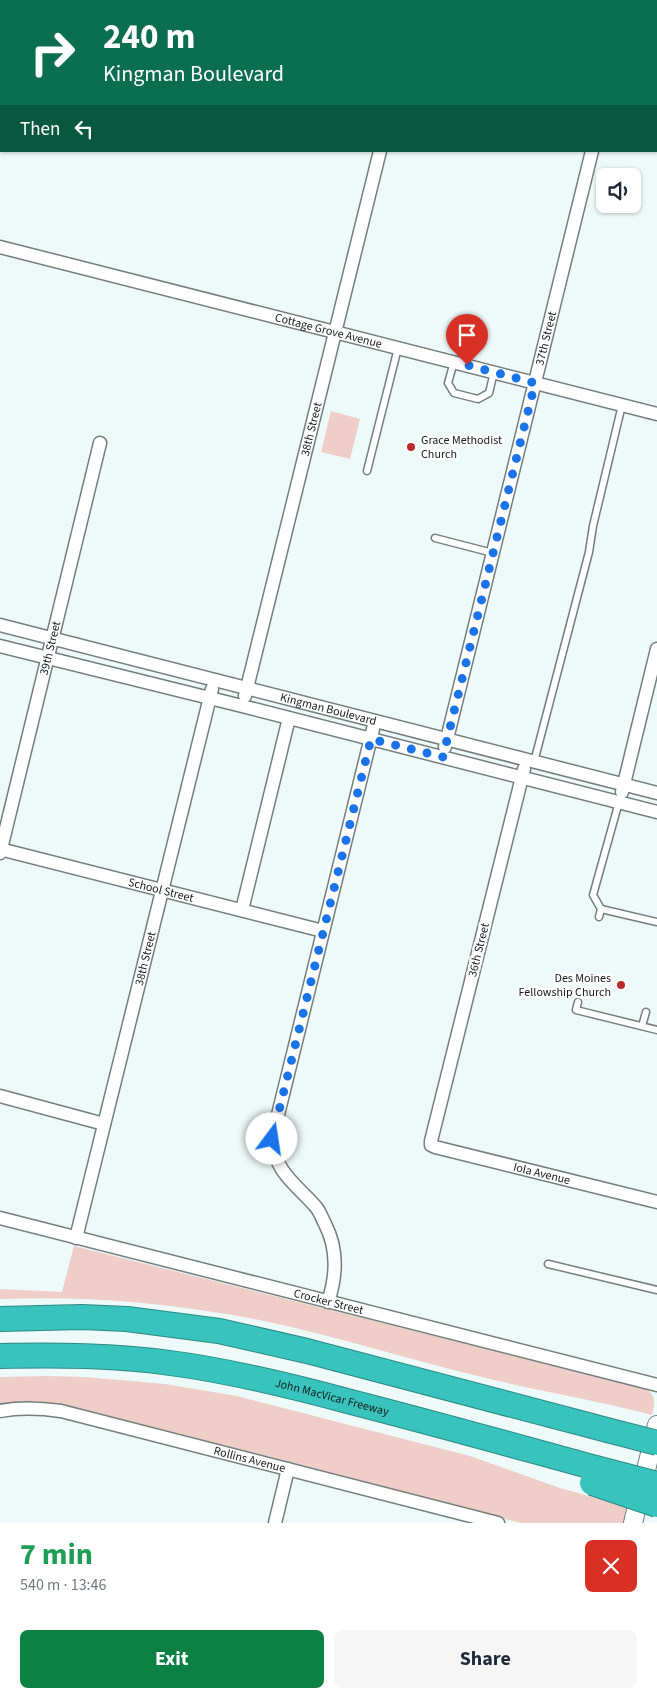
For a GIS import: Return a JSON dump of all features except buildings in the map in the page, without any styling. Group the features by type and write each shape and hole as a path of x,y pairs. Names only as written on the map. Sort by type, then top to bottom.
{"highway":[{"path":"0,1318 109,1318 219,1331 608,1425 657,1443"},
{"name":"John MacVicar Freeway","path":"0,1356 55,1355 118,1358 170,1363 232,1373 416,1418 594,1475 657,1484"},
{"path":"608,1425 657,1427"},
{"path":"594,1475 657,1505"}],"street":[{"name":"38th Street","path":"242,706 380,152"},
{"name":"37th Street","path":"443,757 592,152"},
{"name":"Cottage Grove Avenue","path":"0,247 657,414"},
{"name":"39th Street","path":"0,850 100,443"},
{"name":"Kingman Boulevard","path":"0,625 657,793"},
{"name":"Kingman Boulevard","path":"0,646 657,812"},
{"path":"619,802 657,649"},
{"name":"38th Street","path":"76,1238 214,680"},
{"path":"242,910 289,718"},
{"path":"328,1302 334,1284 336,1265 331,1236 318,1210 280,1170 274,1155 272,1139 375,721"},
{"name":"36th Street","path":"431,1141 522,777 530,761"},
{"name":"School Street","path":"0,850 323,931"},
{"path":"0,1096 104,1124"},
{"name":"Iola Avenue","path":"431,1141 431,1145 435,1147 657,1202"},
{"name":"Crocker Street","path":"0,1218 657,1385"},
{"name":"Rollins Avenue","path":"0,1411 14,1408 62,1411 498,1523"},
{"path":"633,1523 657,1427"},
{"path":"275,1523 288,1469"}],"lane":[{"path":"367,471 398,348"},
{"path":"454,362 448,383 454,392 478,399 489,392 494,372"},
{"path":"530,761 589,552 593,526 622,405"},
{"path":"435,538 493,553"},
{"path":"599,917 601,908 593,895 619,802"},
{"path":"601,908 657,922"},
{"path":"578,1002 576,1010 657,1030"},
{"path":"642,1026 646,1012"},
{"path":"548,1264 657,1290"}],"shaded area":[{"path":"331,411 360,419 350,459 321,452"},
{"path":"74,1246 643,1388 651,1393 654,1399 652,1415 503,1382 290,1327 226,1314 113,1300 57,1298 0,1299 0,1289 62,1292"},
{"path":"0,1377 86,1377 165,1384 237,1396 470,1456 560,1488 629,1507 625,1523 521,1523 67,1406 36,1401 0,1405"}],"place":[{"name":"Grace Methodist Church","path":"411,447"},
{"name":"Des Moines Fellowship Church","path":"621,985"}],"route":[{"path":"272,1139 273,1128 371,739 443,757 535,383 467,365"}]}
